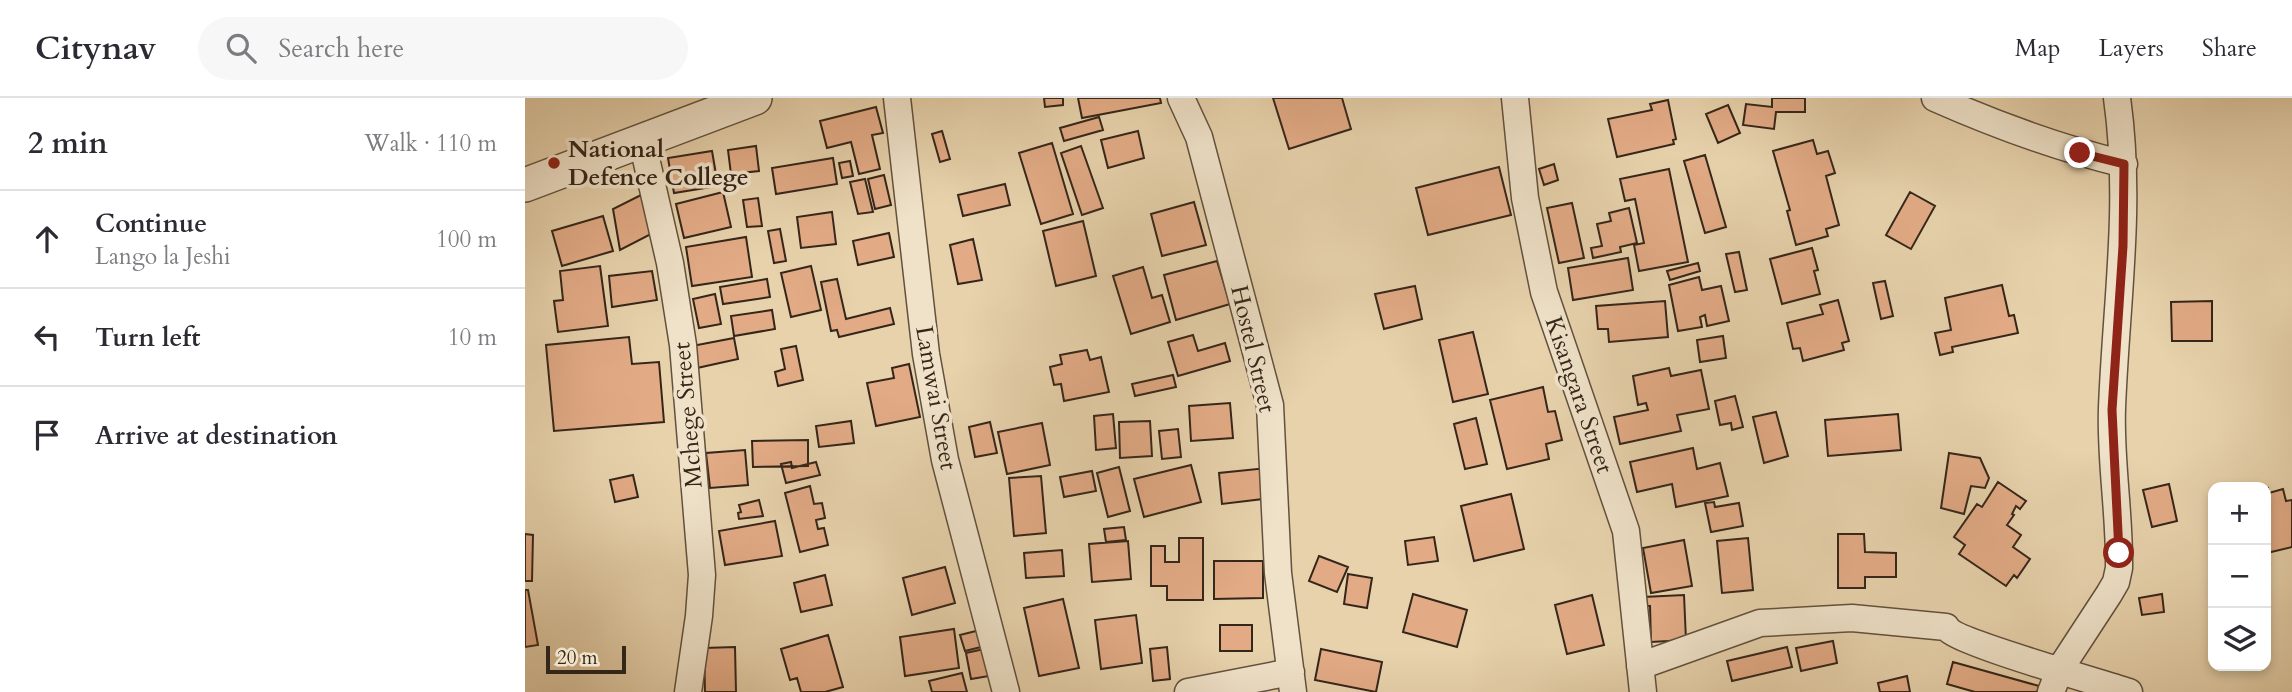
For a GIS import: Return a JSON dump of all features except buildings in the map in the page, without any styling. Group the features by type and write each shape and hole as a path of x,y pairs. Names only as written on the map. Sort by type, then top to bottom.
{"street":[{"path":"525,185 755,98"},
{"name":"Lamwai Street","path":"897,98 926,354 945,460 1006,692"},
{"name":"Hostel Street","path":"1181,98 1199,137 1270,405 1278,573 1292,682"},
{"name":"Kisangara Street","path":"1515,98 1525,198 1544,292 1626,531 1641,679"},
{"path":"1935,98 2019,132 2080,153 2124,164"},
{"path":"2056,681 2116,582 2119,568 2112,410 2123,246 2124,164 2117,98"},
{"name":"Mchege Street","path":"642,141 670,263 684,359 702,575 688,692"},
{"path":"1641,679 1760,623 1852,618 1946,627 1949,632 2056,681 2129,692"},
{"path":"1188,692 1292,682"}],"place":[{"name":"National Defence College","path":"554,163"}],"route":[{"path":"2080,153 2124,164 2123,246 2112,410 2119,553"}]}
